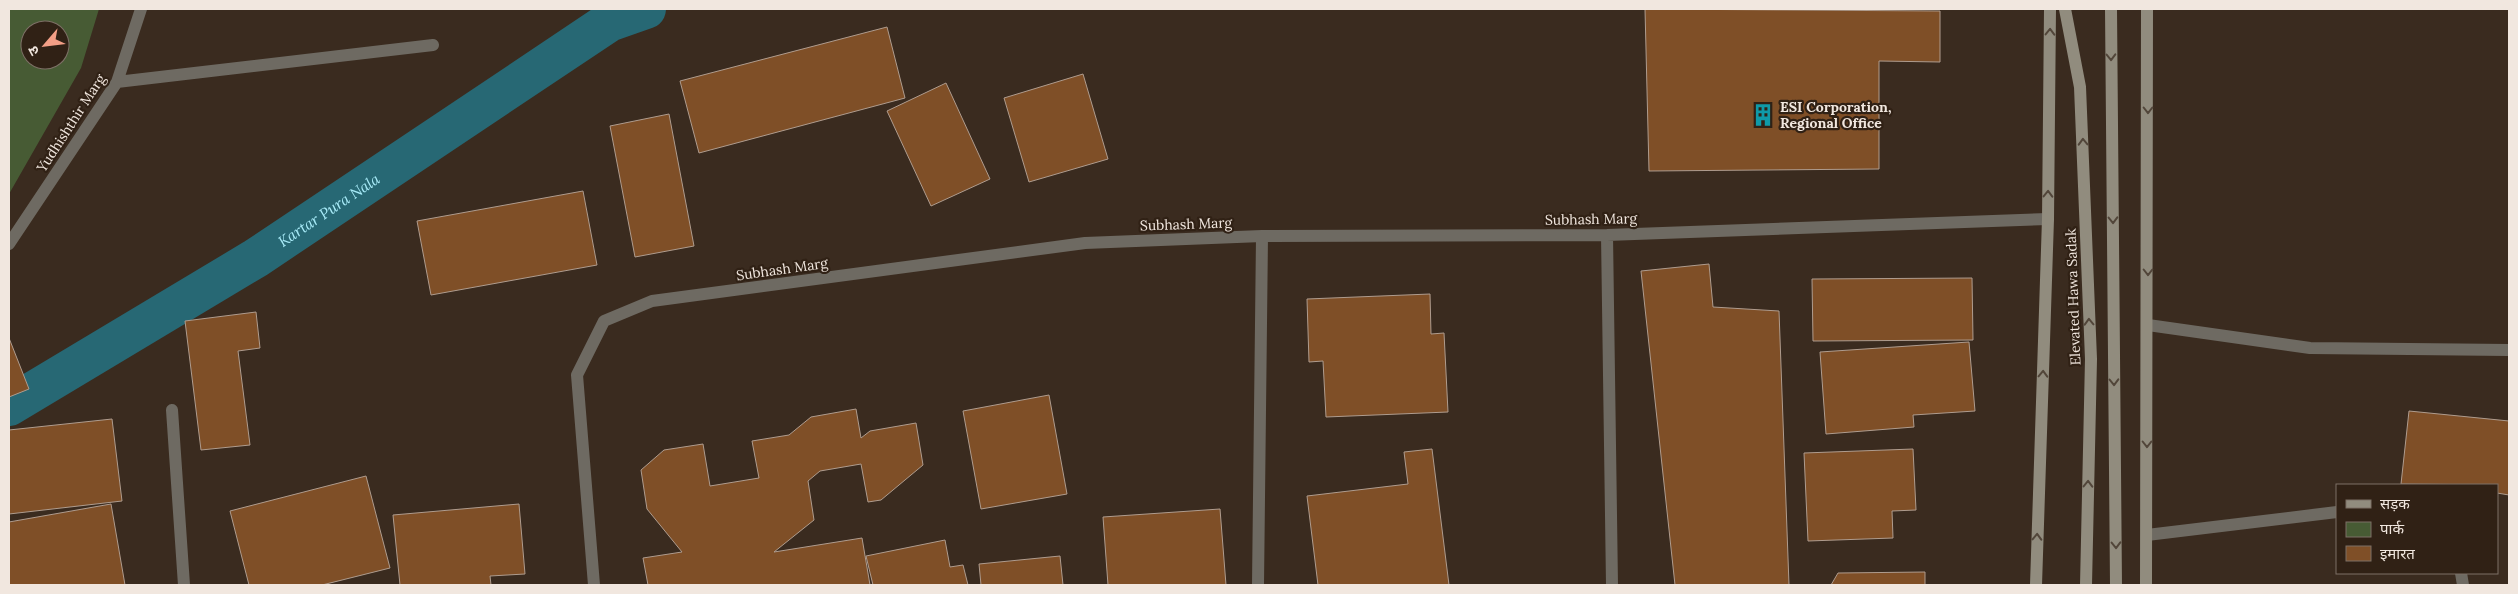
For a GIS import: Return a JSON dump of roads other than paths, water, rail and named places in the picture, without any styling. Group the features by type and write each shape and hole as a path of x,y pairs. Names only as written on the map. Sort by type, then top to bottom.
{"main road":[{"path":"2036,585 2048,220 2050,9"},
{"name":"Elevated Hawa Sadak","path":"2065,9 2080,87 2091,359 2086,585"},
{"path":"2111,9 2116,585"},
{"path":"2146,585 2148,326 2147,9"}],"street":[{"name":"Yudhishthir Marg","path":"9,244 117,82 140,9"},
{"path":"117,82 433,45"},
{"name":"Subhash Marg","path":"594,585 577,375 604,321 652,301 1085,243 1262,236 1606,235 2048,220"},
{"path":"1606,235 1612,585"},
{"path":"1258,585 1262,236"},
{"path":"2148,326 2310,348 2509,350"},
{"path":"172,410 184,585"},
{"path":"2147,535 2336,512"}],"waterway":[{"name":"Kartar Pura Nala","path":"9,406 256,258 609,22 646,9"}],"place":[{"name":"ESI Corporation, Regional Office","path":"1763,115"}]}
